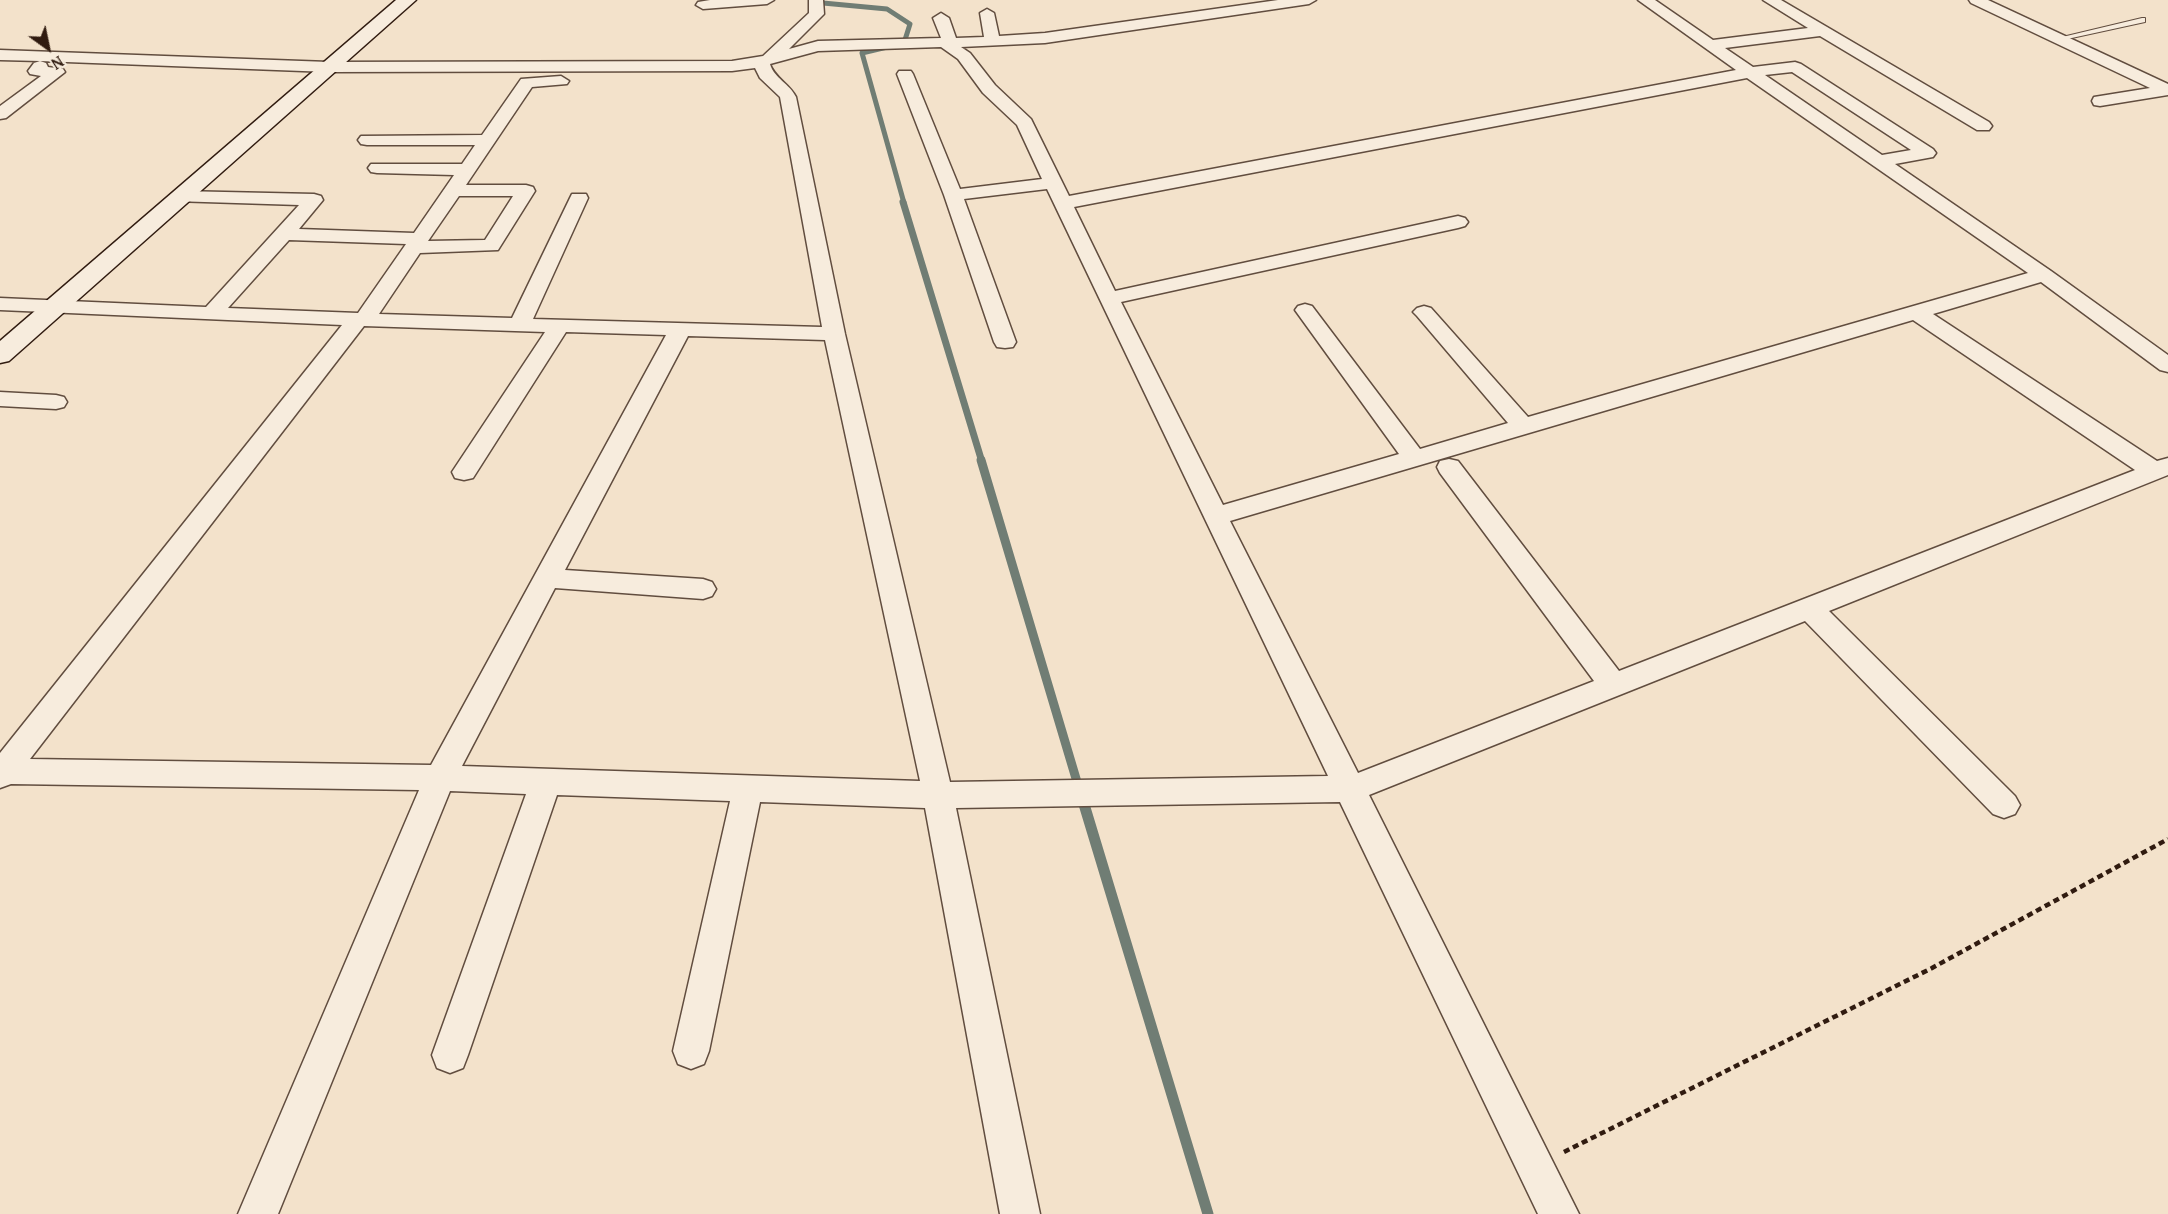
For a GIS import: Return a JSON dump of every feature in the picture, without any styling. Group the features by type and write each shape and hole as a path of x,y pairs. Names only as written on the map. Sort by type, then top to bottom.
{"street":[{"path":"0,355 407,0"},
{"path":"703,5 766,0"},
{"path":"765,60 817,14 816,0"},
{"path":"0,55 329,67 732,66 818,46 992,41 1061,36 1309,0"},
{"path":"1645,0 2044,275 2168,365"},
{"path":"1770,0 1983,126"},
{"path":"1985,1 2058,39 2168,90"},
{"path":"987,13 992,41"},
{"path":"941,18 947,42 964,56 989,89 1025,123 1108,299 1559,1214"},
{"path":"1711,45 1823,31"},
{"path":"791,38 818,46"},
{"path":"0,114 57,72 36,71 44,58"},
{"path":"765,60 766,77 784,89 788,97 834,334 938,795 1020,1214"},
{"path":"1,772 360,320 417,243 527,82 569,81 579,65"},
{"path":"1064,203 1751,72 1795,67 1927,153 1879,161"},
{"path":"905,74 953,195 1005,342"},
{"path":"2100,100 2168,90"},
{"path":"367,140 488,140"},
{"path":"377,168 467,170"},
{"path":"953,195 1055,183"},
{"path":"284,234 491,246 526,191 453,190"},
{"path":"180,197 314,200 212,313"},
{"path":"519,325 579,198"},
{"path":"1108,299 1458,222"},
{"path":"1216,516 2044,275"},
{"path":"0,303 360,320 834,334"},
{"path":"1305,310 1415,459"},
{"path":"1424,312 1524,427"},
{"path":"1916,312 2161,468"},
{"path":"464,472 559,327"},
{"path":"258,1214 440,778 680,330"},
{"path":"0,399 56,402"},
{"path":"1449,467 1613,685"},
{"path":"1,772 440,778 938,795 1351,789 2161,468"},
{"path":"547,578 703,589"},
{"path":"1809,608 2004,805"},
{"path":"450,1055 546,782"},
{"path":"691,1051 747,788"}],"lane":[{"path":"2058,39 2142,20"}],"path":[{"path":"1535,1167 1932,968 2168,839"}],"waterway":[{"path":"819,0 823,3 887,9 910,24 904,43 862,53 904,203"},
{"path":"903,202 982,462"},
{"path":"981,460 1080,792"},
{"path":"1080,791 1208,1214"}]}
